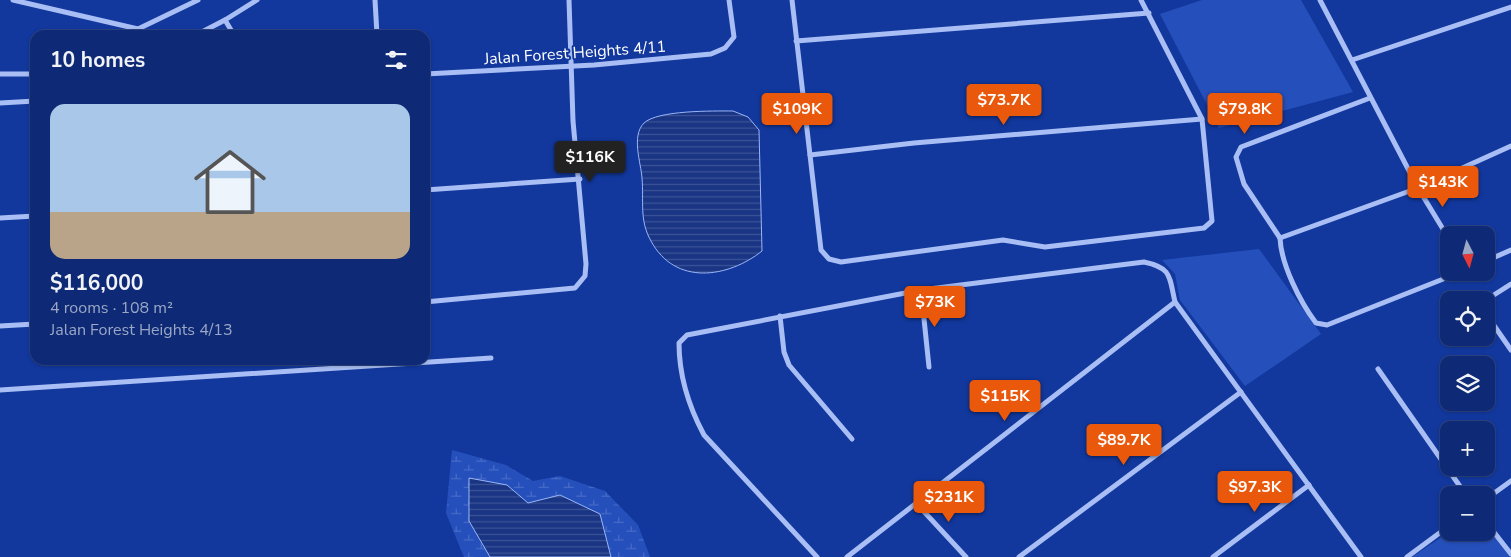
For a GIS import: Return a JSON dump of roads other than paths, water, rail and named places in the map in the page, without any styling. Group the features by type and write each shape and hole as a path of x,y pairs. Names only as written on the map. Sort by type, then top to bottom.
{"street":[{"path":"13,0 131,30"},
{"path":"143,30 198,0"},
{"path":"208,29 257,0"},
{"path":"375,0 377,30"},
{"path":"430,302 575,288 585,276 586,264 580,179 573,121 569,0"},
{"name":"Jalan Forest Heights 4/11","path":"430,74 572,66 711,54 726,48 734,37 729,0"},
{"path":"792,0 821,250 829,259 841,262 1003,240 1045,247 1204,228 1212,221 1202,119 1141,0"},
{"path":"1320,0 1418,188 1441,226"},
{"path":"1352,60 1511,6"},
{"path":"796,41 1149,13"},
{"path":"225,20 231,30"},
{"path":"0,74 30,74"},
{"path":"1370,98 1241,147 1236,157 1244,184 1280,238 1281,255 1308,313 1316,323 1327,325 1440,280"},
{"path":"0,103 30,100"},
{"path":"810,155 914,143 1202,119"},
{"path":"1280,238 1418,188 1511,146"},
{"path":"430,190 580,179"},
{"path":"0,218 30,216"},
{"path":"1495,257 1511,250"},
{"path":"817,557 704,435 691,411 679,358 678,343 687,335 921,290 1144,262 1160,265 1168,272 1175,302 1361,557"},
{"path":"1495,294 1511,284"},
{"path":"921,290 929,367"},
{"path":"847,557 1175,302"},
{"path":"780,316 784,352 789,365 852,439"},
{"path":"0,326 30,324"},
{"path":"1495,327 1511,350"},
{"path":"430,361 491,358"},
{"path":"0,390 355,365"},
{"path":"1378,370 1460,486"},
{"path":"1019,557 1241,392"},
{"path":"1495,493 1511,481"},
{"path":"1213,557 1309,485"},
{"path":"916,503 966,557"},
{"path":"1407,557 1440,533"},
{"path":"1495,534 1511,554"}]}
